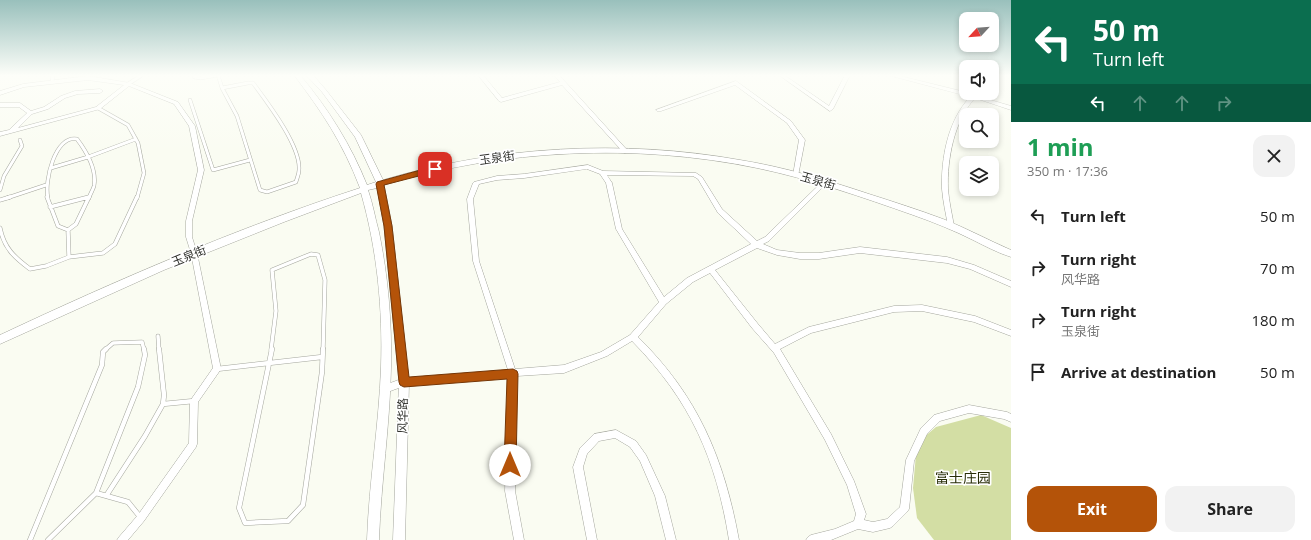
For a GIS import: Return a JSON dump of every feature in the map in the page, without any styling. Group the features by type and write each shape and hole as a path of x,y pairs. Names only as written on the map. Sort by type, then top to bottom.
{"street":[{"path":"11,131 30,113 46,108 58,100"},
{"path":"0,134 98,108 108,100"},
{"path":"122,540 141,518 193,444 194,401 217,369 190,237 189,221 201,170 192,126 176,103 169,100"},
{"path":"317,100 341,138 364,189 380,255 386,321 385,389 373,500 373,540"},
{"name":"风华路","path":"329,100 358,137 380,184 388,226 404,382 399,540"},
{"path":"579,100 625,150"},
{"path":"659,110 686,100"},
{"path":"760,100 789,122 802,140 796,175"},
{"path":"817,100 830,109 835,100"},
{"path":"951,226 945,186 949,149 958,120 971,100"},
{"path":"989,100 1011,108"},
{"path":"0,105 20,105 30,113"},
{"name":"玉泉街","path":"0,340 80,301 194,253 364,189 435,169 513,156 625,150 677,154 739,162 824,183 951,226 1011,254"},
{"path":"519,540 510,491 513,374 476,260 470,199 476,183 497,178 524,176 588,167 602,172 694,174 700,178 720,211 757,245 777,252 800,256 819,256 860,250 947,260 972,267 1011,284"},
{"path":"602,172 609,183 619,228 663,302"},
{"path":"385,389 404,382 564,370 604,354 633,337 663,302 690,280 767,239 824,183"},
{"path":"711,269 774,348 828,437 848,477 861,514 858,524"},
{"path":"774,348 809,330 894,309 922,308 975,319 1011,333"},
{"path":"633,337 650,353 679,389 697,422 718,470 732,521 734,540"},
{"path":"811,540 836,534 858,524 873,527 890,523 904,509 910,460 924,431 937,418 969,409 1011,418"},
{"path":"592,540 578,467 583,451 597,436 616,434 633,444 643,458 660,496 671,540"}],"lane":[{"path":"190,100 213,170 250,160"},
{"path":"229,100 237,116 260,190 267,192 296,182 300,168 294,150 267,100"},
{"path":"0,228 3,244 17,260 30,269 46,266 69,257 103,253 115,244 136,202 144,174 136,139 128,126 98,108"},
{"path":"69,138 77,138 93,171 94,186 76,224 68,230 58,226 50,207 46,185 51,168 64,142 69,138"},
{"path":"51,168 88,158 136,139"},
{"path":"0,190 4,176 22,146 20,140"},
{"path":"0,200 46,185"},
{"path":"50,207 89,197"},
{"path":"68,230 69,257"},
{"path":"311,254 318,254 325,280 322,372 303,505 288,521 245,523 239,508 270,363 276,311 272,270 311,254"},
{"path":"106,496 145,436 163,404 164,395 158,336"},
{"path":"30,540 102,364 103,352 113,343 142,342 145,355 138,387 96,493 48,540"},
{"path":"217,369 322,357"},
{"path":"163,404 194,401"},
{"path":"96,493 128,502 141,518"}],"green space":[{"name":"富士庄园","path":"981,415 1011,428 1011,540 934,540 917,518 913,488 917,443 936,427"}],"route":[{"path":"435,169 380,184 388,226 404,382 513,374 510,426 510,465"}]}
